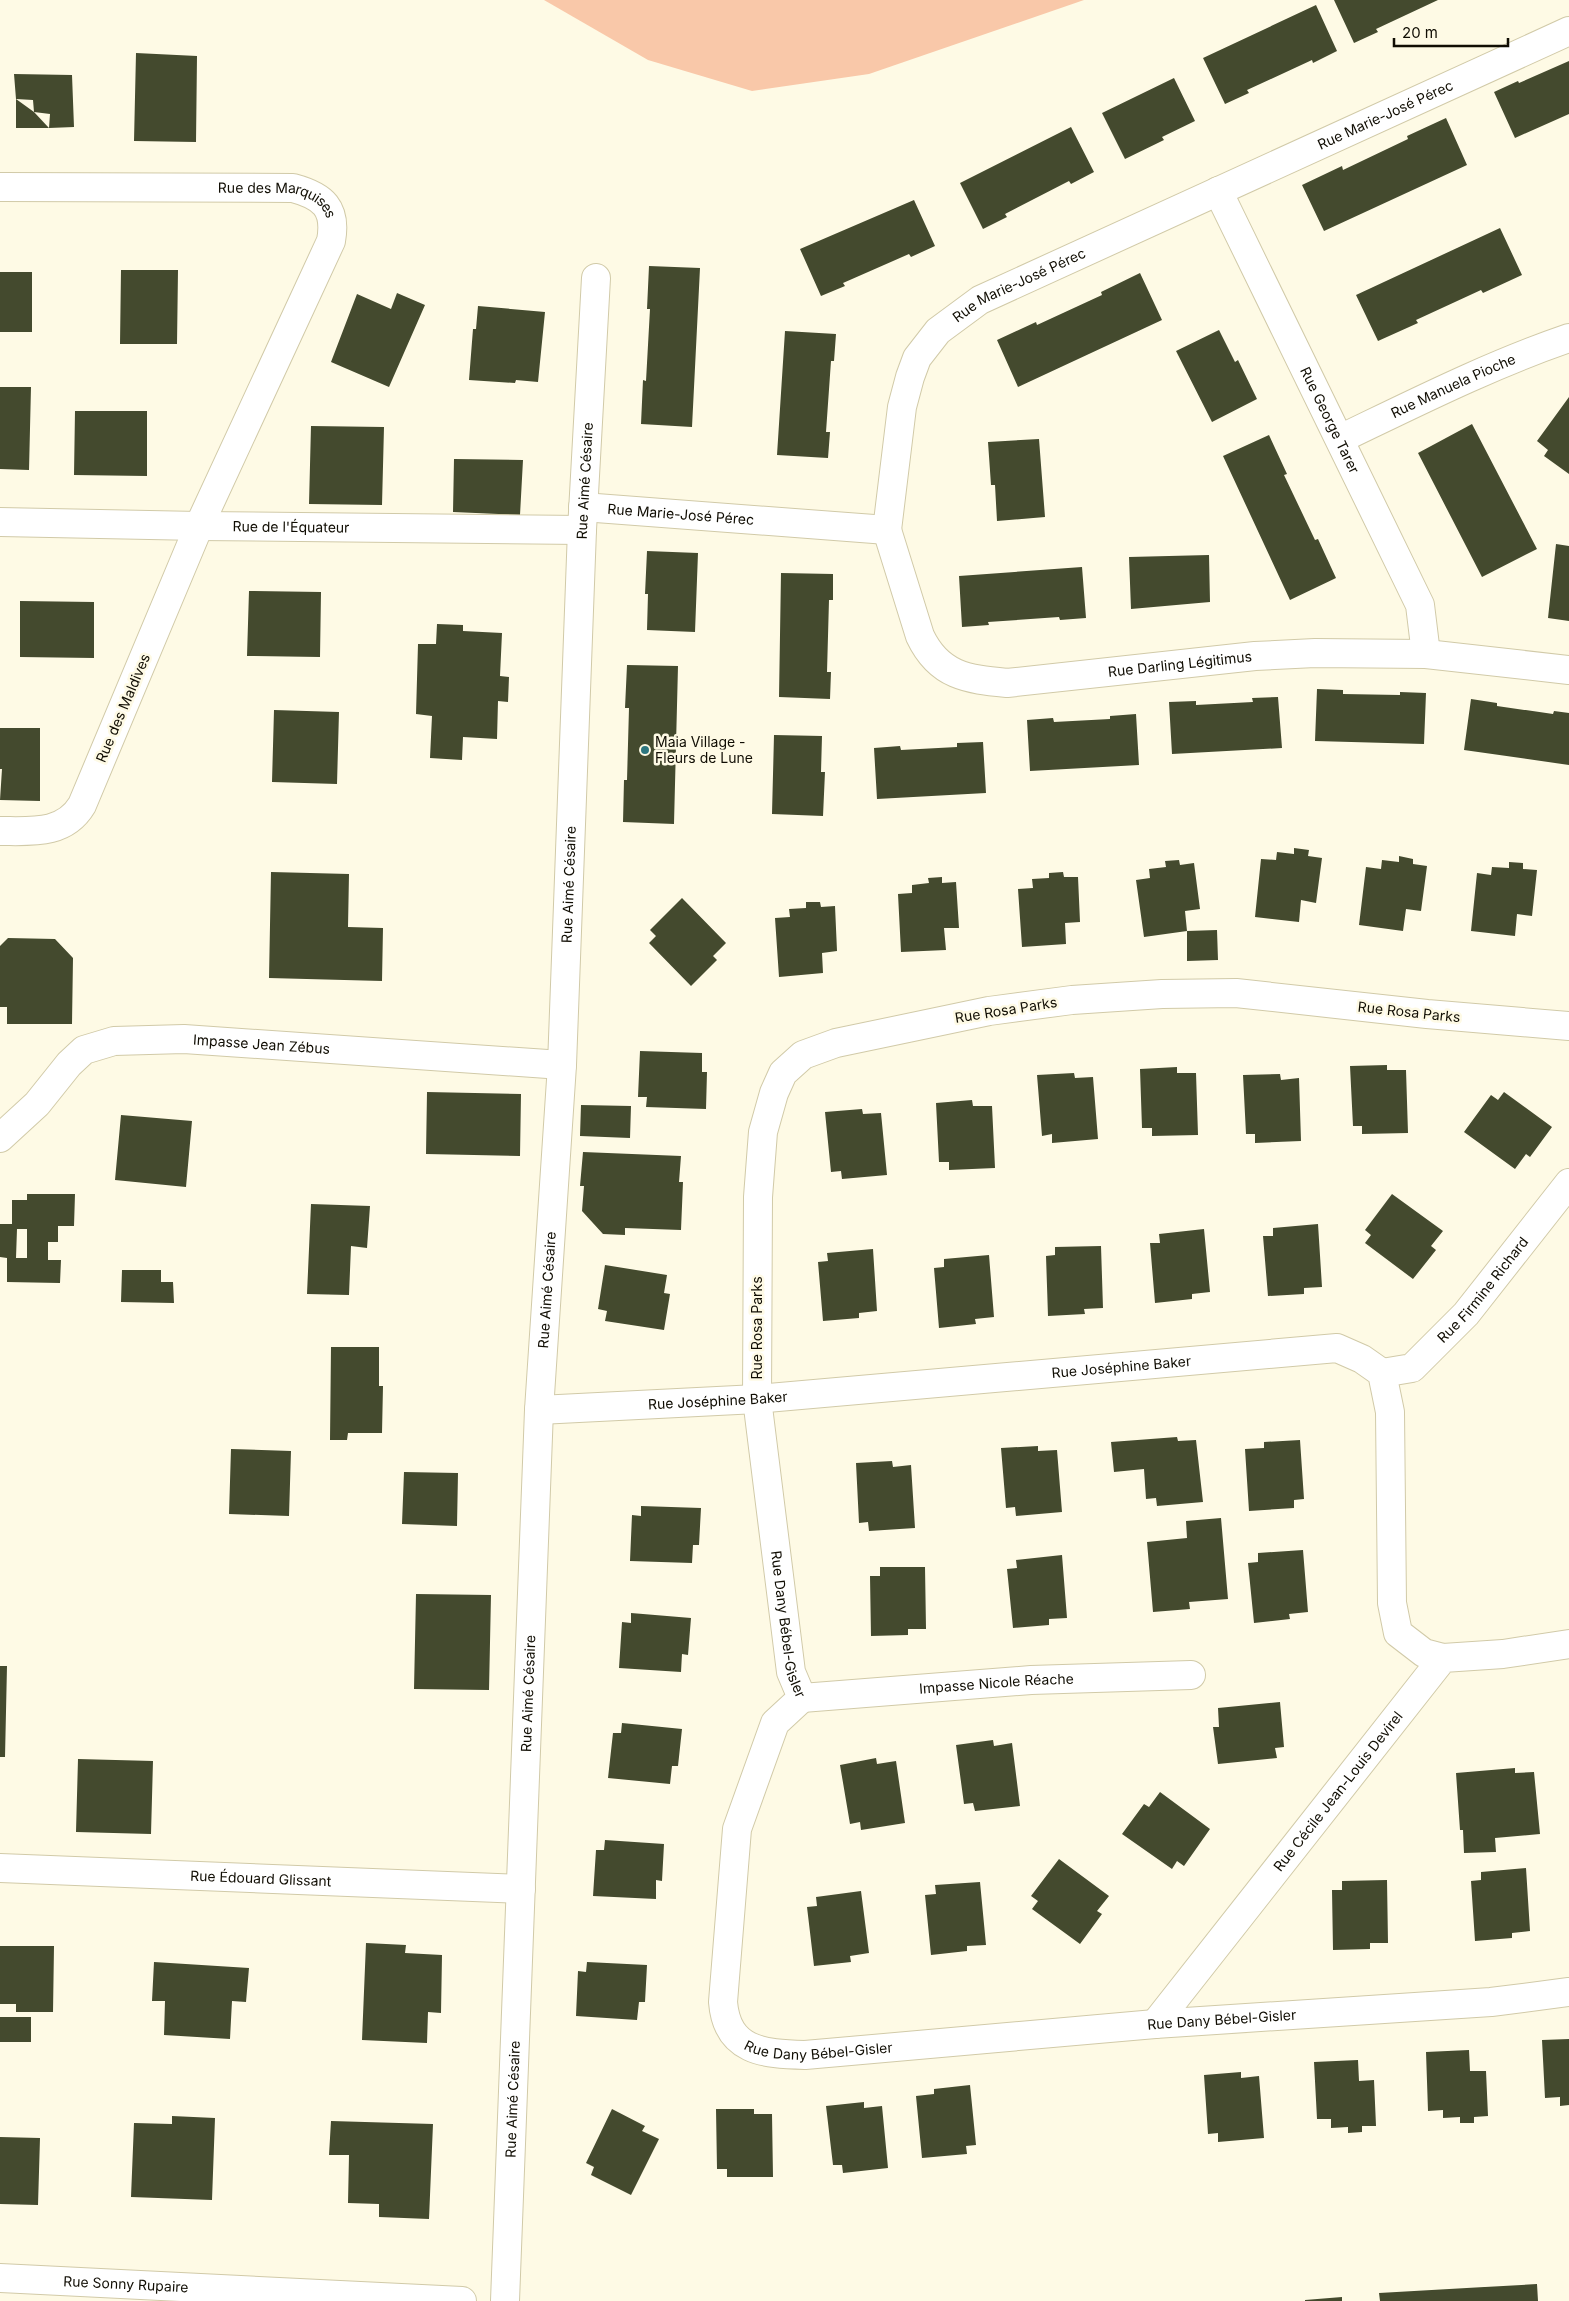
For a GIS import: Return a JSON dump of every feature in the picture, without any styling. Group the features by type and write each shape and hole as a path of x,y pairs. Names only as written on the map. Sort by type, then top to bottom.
{"street":[{"name":"Rue Marie-José Pérec","path":"583,519 887,530 902,407 917,358 938,331 980,300 1569,31"},
{"name":"Rue des Marquises","path":"0,187 293,188 310,193 328,207 334,224 331,241 199,526"},
{"name":"Rue George Tarer","path":"1218,191 1420,606 1426,654"},
{"name":"Rue Aimé Césaire","path":"505,2301 539,1410 562,1065 583,519 596,278"},
{"name":"Rue Manuela Pioche","path":"1340,439 1458,382 1534,350 1569,338"},
{"name":"Rue de l'Équateur","path":"0,522 199,526 583,519"},
{"name":"Rue des Maldives","path":"0,830 36,831 52,829 67,822 79,810 199,526"},
{"name":"Rue Darling Légitimus","path":"887,530 920,636 926,649 941,666 981,680 1008,684 1255,656 1315,653 1426,654 1569,670"},
{"name":"Rue Rosa Parks","path":"757,1399 758,1197 763,1132 774,1093 783,1073 803,1055 836,1043 989,1011 1072,1000 1162,994 1236,993 1427,1014 1569,1026"},
{"name":"Impasse Jean Zébus","path":"0,1138 37,1104 69,1064 84,1050 114,1041 184,1040 562,1065"},
{"name":"Rue Firmine Richard","path":"1382,1373 1412,1368 1466,1314 1569,1183"},
{"name":"Rue Joséphine Baker","path":"539,1410 757,1399 1337,1348 1362,1359 1382,1373"},
{"path":"1382,1373 1390,1412 1392,1603 1398,1633 1424,1653 1443,1658 1503,1654 1569,1644"},
{"name":"Rue Dany Bébel-Gisler","path":"757,1399 791,1672 802,1698 775,1723 737,1829 722,2002 728,2026 744,2045 780,2054 805,2055 1155,2024 1490,2002 1569,1992"},
{"name":"Rue Cécile Jean-Louis Devirel","path":"1155,2024 1443,1658"},
{"name":"Impasse Nicole Réache","path":"802,1698 1031,1680 1191,1675"},
{"name":"Rue Édouard Glissant","path":"0,1868 522,1889"},
{"name":"Rue Sonny Rupaire","path":"0,2278 462,2301"}],"shaded area":[{"path":"544,0 1084,0 869,74 752,91 648,60"}],"building":[{"path":"1334,0 1438,0 1376,29 1378,32 1354,43"},
{"path":"1316,5 1337,51 1313,63 1312,60 1247,90 1249,93 1225,104 1203,58"},
{"path":"136,53 197,56 196,142 134,141"},
{"path":"1569,61 1569,114 1515,138 1494,92"},
{"path":"14,74 72,75 74,127 49,128 50,114 34,112 33,100 16,99"},
{"path":"1174,78 1195,121 1162,137 1164,140 1125,159 1102,113"},
{"path":"16,99 34,112 49,128 16,128"},
{"path":"1446,118 1467,165 1324,231 1302,185 1342,166 1343,170 1408,139 1407,136"},
{"path":"1071,127 1094,172 1071,184 1069,181 1005,214 1007,217 983,229 960,183"},
{"path":"914,200 935,246 911,257 909,254 843,283 845,286 821,296 800,249"},
{"path":"1500,228 1522,275 1483,293 1481,290 1416,320 1418,323 1378,341 1356,295"},
{"path":"649,266 700,268 692,427 641,424 643,380 646,381 650,309 647,309"},
{"path":"121,270 178,270 177,344 120,344"},
{"path":"0,272 32,272 32,332 0,332"},
{"path":"1140,273 1162,320 1018,387 997,340 1036,322 1037,325 1102,295 1101,292"},
{"path":"397,293 425,305 389,387 331,362 357,294 391,309"},
{"path":"478,306 545,312 538,382 516,380 515,383 469,380 473,329 476,329"},
{"path":"1219,330 1235,362 1238,360 1257,399 1212,422 1176,351"},
{"path":"785,331 836,334 834,361 831,361 826,432 830,432 828,458 777,455"},
{"path":"0,387 31,387 29,470 0,469"},
{"path":"1569,397 1569,474 1544,456 1548,450 1537,441"},
{"path":"75,411 147,411 147,476 74,475"},
{"path":"1472,424 1537,549 1482,577 1418,453"},
{"path":"311,426 384,427 382,505 309,504"},
{"path":"1269,435 1287,474 1284,475 1315,540 1318,539 1336,578 1290,600 1223,456"},
{"path":"1039,439 1045,517 997,521 995,485 991,485 988,442"},
{"path":"454,459 523,460 520,515 453,512"},
{"path":"1556,544 1569,546 1569,621 1548,618"},
{"path":"647,551 698,553 695,632 647,630 648,594 645,594"},
{"path":"1209,555 1210,602 1131,609 1129,557"},
{"path":"1082,567 1086,618 1060,620 1059,617 988,622 989,625 962,627 959,576"},
{"path":"781,573 833,574 833,600 829,600 827,672 831,672 830,699 779,697"},
{"path":"249,591 321,592 320,657 247,656"},
{"path":"20,601 94,602 94,658 20,657"},
{"path":"437,624 463,625 463,631 502,633 500,676 509,677 508,702 498,701 497,739 463,737 462,760 430,758 432,716 416,714 418,644 436,644"},
{"path":"627,665 678,666 674,824 623,822 624,780 627,780 629,708 625,708"},
{"path":"1317,689 1343,690 1343,694 1400,695 1400,692 1426,693 1424,744 1315,741"},
{"path":"1278,697 1282,748 1172,754 1169,702 1196,701 1196,705 1253,702 1252,698"},
{"path":"1471,699 1497,703 1497,706 1553,714 1554,711 1569,713 1569,765 1464,750"},
{"path":"274,710 339,712 337,784 272,782"},
{"path":"1136,714 1139,765 1030,771 1027,720 1053,718 1054,722 1110,719 1110,716"},
{"path":"0,728 40,728 40,801 0,800 2,769 0,769"},
{"path":"774,735 822,736 821,772 825,772 823,816 772,814"},
{"path":"983,742 986,793 877,799 874,748 900,746 901,750 957,747 957,743"},
{"path":"1294,848 1309,850 1308,856 1322,858 1316,903 1301,900 1299,922 1255,917 1261,859 1276,860 1277,852 1294,854"},
{"path":"1399,856 1413,859 1413,864 1427,866 1421,911 1406,909 1403,931 1359,925 1366,867 1381,869 1382,860 1399,862"},
{"path":"1179,860 1180,865 1194,863 1200,909 1185,911 1187,931 1144,937 1136,880 1150,878 1149,869 1166,867 1165,861"},
{"path":"1509,862 1523,863 1523,869 1537,870 1532,916 1517,914 1515,936 1471,931 1477,873 1491,875 1492,867 1509,868"},
{"path":"271,872 349,874 348,927 383,928 382,981 269,978"},
{"path":"1063,872 1064,877 1078,877 1080,922 1065,923 1066,944 1022,947 1018,889 1033,888 1032,879 1049,878 1049,873"},
{"path":"942,877 942,883 956,882 959,928 944,928 946,950 901,952 898,894 912,893 912,885 929,883 928,878"},
{"path":"682,898 726,943 713,956 717,960 691,986 649,943 656,936 650,930"},
{"path":"806,902 820,902 821,907 835,906 837,951 822,953 823,973 779,977 775,918 790,917 789,909 806,908"},
{"path":"1217,930 1218,960 1187,961 1187,931"},
{"path":"8,938 55,939 73,958 72,1024 7,1024 7,1007 0,1007 0,946"},
{"path":"640,1051 702,1053 702,1072 707,1072 706,1109 646,1107 647,1097 638,1097"},
{"path":"1387,1065 1387,1070 1406,1070 1408,1133 1362,1134 1362,1126 1353,1126 1350,1066"},
{"path":"1177,1067 1177,1073 1196,1073 1198,1135 1152,1136 1152,1128 1142,1128 1140,1069"},
{"path":"1074,1073 1075,1078 1093,1077 1098,1139 1052,1143 1052,1134 1042,1136 1037,1075"},
{"path":"1280,1074 1281,1080 1299,1078 1301,1141 1255,1143 1255,1134 1246,1134 1243,1075"},
{"path":"427,1092 521,1094 520,1156 426,1154"},
{"path":"1504,1092 1552,1127 1530,1157 1526,1154 1515,1169 1464,1132 1491,1095 1498,1100"},
{"path":"972,1100 973,1106 992,1106 995,1168 949,1170 949,1162 939,1162 936,1103"},
{"path":"581,1105 631,1106 630,1138 580,1136"},
{"path":"862,1109 863,1114 881,1113 887,1175 842,1179 841,1171 831,1172 825,1112"},
{"path":"121,1115 192,1121 186,1187 115,1180"},
{"path":"583,1152 681,1156 679,1182 683,1182 681,1230 625,1228 625,1235 603,1234 582,1211 584,1186 580,1186"},
{"path":"27,1194 75,1194 74,1226 58,1226 58,1242 48,1242 48,1260 61,1260 60,1283 7,1282 7,1258 0,1257 0,1224 12,1224 12,1200 27,1200","holes":["17,1229 27,1229 27,1258 16,1258"]},
{"path":"1392,1194 1443,1231 1431,1246 1436,1250 1413,1279 1365,1243 1371,1235 1365,1230"},
{"path":"311,1204 370,1206 367,1248 351,1246 349,1295 307,1294"},
{"path":"1318,1224 1322,1287 1304,1288 1304,1294 1268,1296 1263,1236 1273,1236 1273,1228"},
{"path":"1204,1229 1210,1292 1192,1294 1192,1299 1155,1303 1150,1243 1160,1243 1159,1234"},
{"path":"1101,1246 1103,1308 1084,1309 1085,1314 1048,1316 1046,1256 1055,1255 1055,1247"},
{"path":"873,1249 877,1311 859,1313 859,1318 823,1321 818,1262 828,1261 827,1253"},
{"path":"989,1255 994,1317 975,1319 976,1324 939,1328 934,1268 944,1267 944,1259"},
{"path":"605,1265 667,1275 664,1293 670,1294 664,1330 605,1321 607,1311 598,1309"},
{"path":"122,1270 161,1270 161,1282 173,1282 174,1303 121,1302"},
{"path":"331,1347 379,1347 379,1386 383,1386 382,1433 348,1433 347,1440 330,1440"},
{"path":"1177,1437 1178,1441 1196,1440 1203,1502 1157,1506 1156,1498 1146,1499 1144,1469 1114,1472 1111,1442"},
{"path":"1300,1440 1304,1499 1294,1500 1294,1508 1249,1511 1245,1449 1264,1448 1264,1442"},
{"path":"1038,1446 1038,1451 1057,1450 1062,1512 1016,1516 1015,1507 1006,1508 1001,1448"},
{"path":"231,1449 291,1451 289,1516 229,1514"},
{"path":"892,1461 893,1467 911,1465 915,1528 869,1531 868,1522 859,1523 856,1463"},
{"path":"404,1472 458,1473 457,1526 402,1524"},
{"path":"641,1506 701,1508 699,1545 693,1545 692,1563 630,1561 632,1515 641,1516"},
{"path":"1221,1518 1228,1599 1189,1602 1190,1609 1153,1612 1147,1542 1187,1538 1186,1521"},
{"path":"1303,1550 1308,1612 1289,1614 1290,1619 1254,1623 1248,1563 1258,1562 1258,1553"},
{"path":"1062,1555 1067,1618 1049,1619 1049,1625 1013,1628 1007,1569 1017,1568 1016,1560"},
{"path":"880,1567 925,1567 926,1629 908,1629 908,1635 871,1636 870,1576 880,1576"},
{"path":"416,1594 491,1595 489,1690 414,1689"},
{"path":"631,1613 691,1618 688,1655 682,1654 681,1672 619,1668 622,1622 631,1623"},
{"path":"0,1666 7,1666 5,1757 0,1757"},
{"path":"1280,1702 1284,1747 1275,1748 1277,1758 1218,1764 1213,1727 1219,1727 1218,1708"},
{"path":"622,1723 682,1729 678,1766 672,1766 670,1784 608,1778 613,1733 621,1733"},
{"path":"993,1740 994,1746 1012,1743 1020,1806 975,1811 973,1803 964,1804 956,1745"},
{"path":"876,1758 877,1764 896,1761 905,1823 861,1830 860,1822 850,1824 840,1765"},
{"path":"78,1759 153,1761 151,1834 76,1832"},
{"path":"1515,1768 1515,1773 1534,1772 1540,1834 1495,1838 1496,1852 1464,1853 1463,1830 1460,1830 1456,1773"},
{"path":"1160,1792 1210,1829 1184,1866 1177,1861 1172,1869 1122,1834 1144,1804 1149,1807"},
{"path":"605,1840 664,1844 662,1881 656,1880 656,1899 593,1896 596,1850 604,1850"},
{"path":"1059,1859 1109,1896 1097,1911 1102,1914 1080,1944 1032,1909 1038,1901 1031,1896"},
{"path":"1526,1868 1530,1931 1512,1933 1512,1938 1475,1941 1471,1881 1481,1880 1481,1872"},
{"path":"1387,1880 1388,1943 1370,1943 1370,1949 1333,1950 1332,1890 1342,1890 1342,1881"},
{"path":"980,1882 986,1945 967,1946 967,1951 931,1955 925,1895 936,1894 935,1885"},
{"path":"861,1891 869,1953 850,1956 851,1962 814,1966 807,1907 817,1906 816,1897"},
{"path":"366,1943 406,1945 405,1953 442,1955 441,2013 428,2012 427,2043 362,2040"},
{"path":"0,1946 54,1946 53,2012 16,2012 16,2004 0,2004"},
{"path":"154,1962 249,1968 246,2002 232,2001 230,2039 164,2035 165,2001 152,2001"},
{"path":"587,1962 647,1965 645,2002 639,2002 637,2020 576,2016 578,1971 586,1972"},
{"path":"0,2017 31,2017 31,2042 0,2042"},
{"path":"1569,2039 1569,2105 1560,2106 1560,2097 1545,2098 1542,2040"},
{"path":"1469,2050 1470,2071 1486,2071 1488,2116 1474,2117 1474,2123 1460,2123 1460,2117 1443,2118 1443,2110 1428,2111 1426,2052"},
{"path":"1358,2060 1359,2081 1374,2080 1376,2126 1362,2126 1362,2132 1348,2133 1348,2127 1331,2128 1331,2119 1317,2119 1314,2062"},
{"path":"1241,2072 1241,2078 1259,2076 1264,2138 1218,2142 1218,2133 1208,2134 1204,2075"},
{"path":"970,2085 976,2145 966,2146 967,2154 922,2158 916,2096 934,2094 934,2089"},
{"path":"864,2102 864,2108 882,2106 888,2168 843,2173 842,2165 833,2165 826,2106"},
{"path":"612,2109 645,2126 642,2131 659,2139 631,2195 591,2175 594,2167 586,2163"},
{"path":"716,2109 754,2109 754,2114 772,2114 773,2177 727,2177 727,2169 717,2169"},
{"path":"172,2116 215,2118 212,2200 131,2197 134,2123 172,2124"},
{"path":"331,2121 433,2124 429,2219 379,2217 379,2204 348,2203 349,2155 329,2155"},
{"path":"0,2137 40,2138 38,2205 0,2204"},
{"path":"1537,2284 1538,2301 1380,2301 1379,2293"},
{"path":"1342,2297 1342,2301 1305,2301 1305,2300"}],"place":[{"name":"Maia Village - Fleurs de Lune","path":"645,750"}]}
